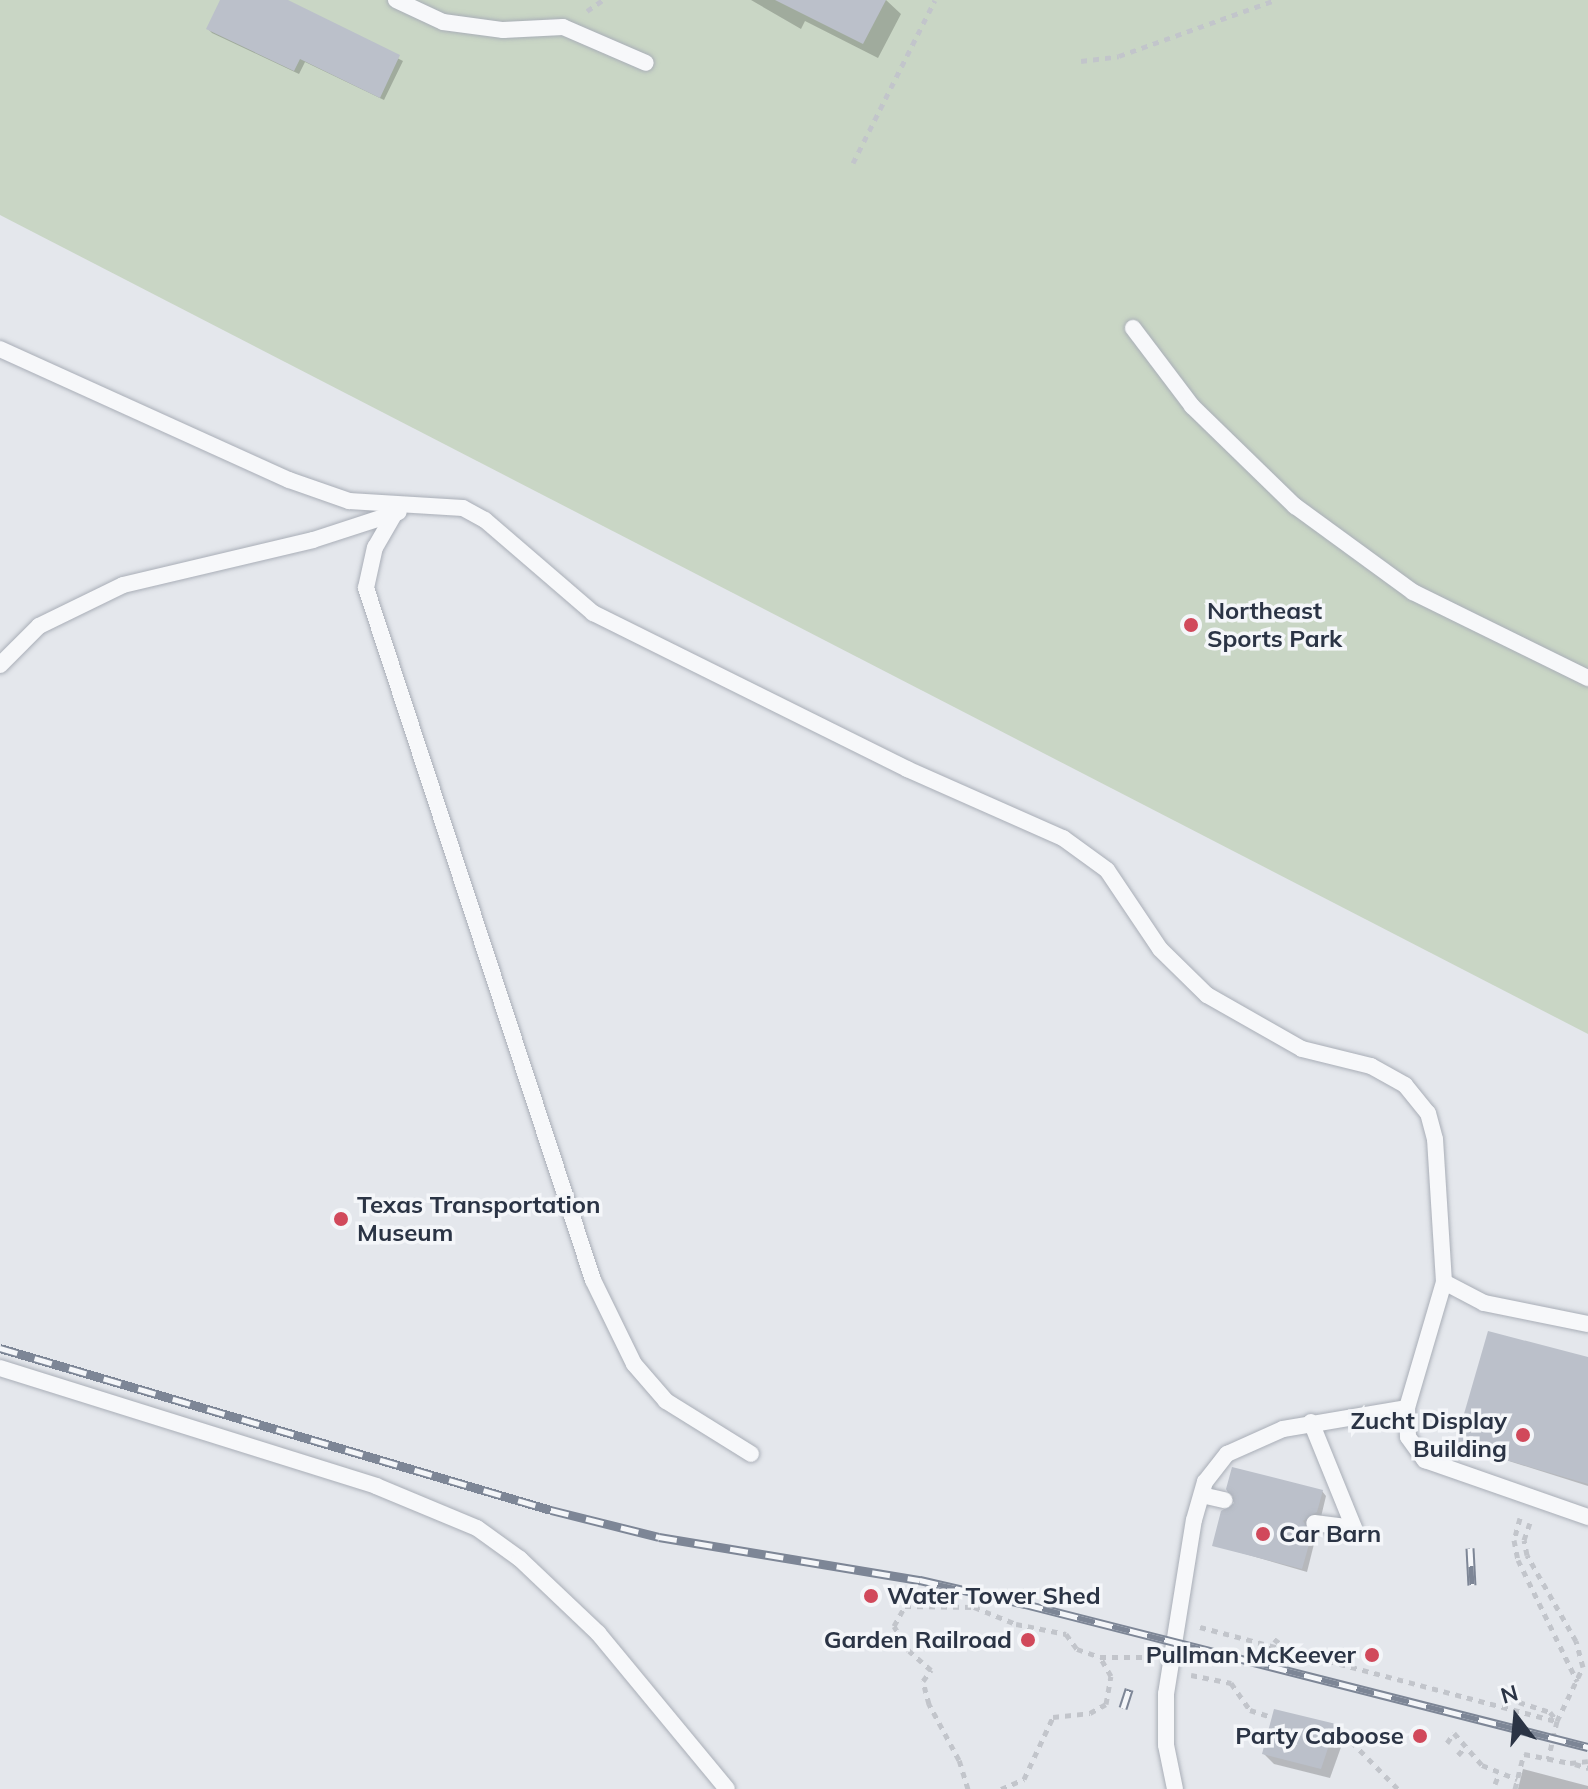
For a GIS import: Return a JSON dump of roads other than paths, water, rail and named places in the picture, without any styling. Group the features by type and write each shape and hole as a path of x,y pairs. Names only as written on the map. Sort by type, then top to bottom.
{"lane":[{"path":"396,0 443,22 503,30 563,27 646,63"},
{"path":"1133,328 1192,406 1295,506 1413,592 1588,678"},
{"path":"0,349 289,480 349,501 463,508 485,520 593,613 907,769 1063,838 1107,870 1160,949 1207,995 1302,1049 1371,1066 1405,1085 1428,1113 1435,1139 1444,1282 1407,1408 1408,1437 1425,1460 1588,1517"},
{"path":"0,665 39,626 123,585 313,540 416,506"},
{"path":"395,513 375,547 366,588 593,1280 634,1364 666,1401 751,1454"},
{"path":"1444,1282 1484,1303 1588,1324"},
{"path":"0,1368 376,1486 477,1528 520,1559 598,1633 727,1789"},
{"path":"1175,1789 1166,1745 1171,1667 1202,1495 1227,1454 1255,1437 1311,1422 1407,1408"},
{"path":"1311,1422 1354,1528 1314,1523"},
{"path":"1202,1495 1224,1500"}],"railway":[{"path":"0,1348 551,1510 659,1537 920,1580 1588,1747"},
{"path":"1470,1548 1472,1585"},
{"path":"1123,1708 1129,1689"}],"place":[{"name":"Northeast Sports Park","path":"1191,625"},
{"name":"Texas Transportation Museum","path":"341,1219"},
{"name":"Zucht Display Building","path":"1523,1435"},
{"name":"Car Barn","path":"1263,1534"},
{"name":"Water Tower Shed","path":"871,1596"},
{"name":"Garden Railroad","path":"1028,1640"},
{"name":"Pullman McKeever","path":"1372,1655"},
{"name":"Party Caboose","path":"1420,1736"}]}
